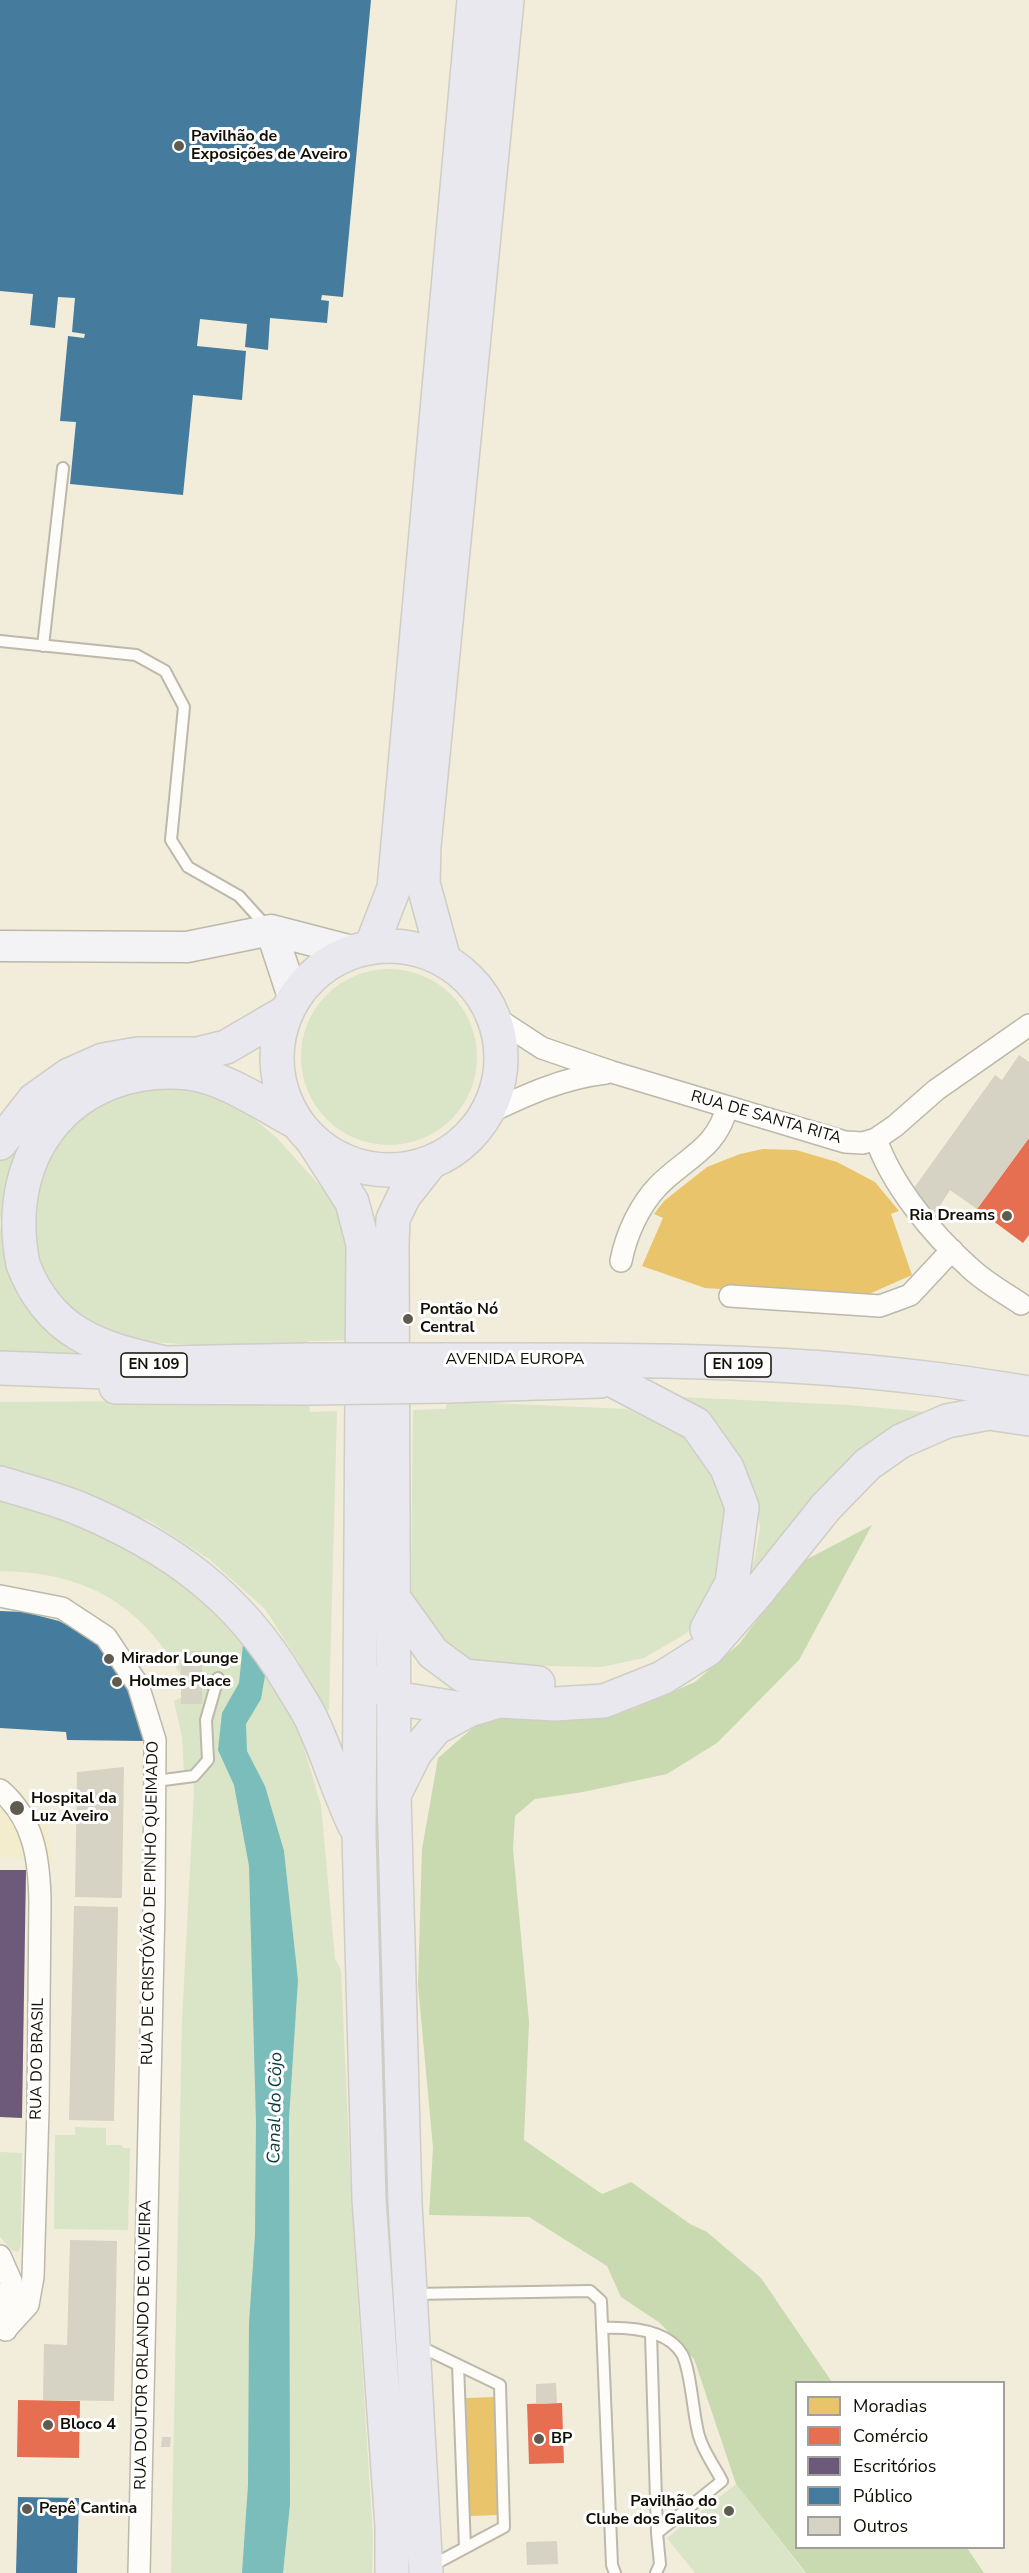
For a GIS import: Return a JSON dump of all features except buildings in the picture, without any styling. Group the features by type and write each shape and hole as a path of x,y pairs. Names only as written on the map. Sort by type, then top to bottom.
{"main road":[{"path":"361,949 394,888 474,0"},
{"path":"444,960 423,883 424,846 507,0"},
{"path":"165,1363 114,1351 78,1333 55,1314 32,1288 16,1245 12,1208 17,1172 34,1137 61,1107 97,1086 133,1075 162,1072 191,1073 219,1082 305,1132 333,1156 356,1166 381,1170 406,1169 430,1163 453,1151 472,1134 486,1114 496,1091 501,1066 500,1041 493,1016 481,994 464,975 444,960 421,950 396,946 361,949 328,963 307,980 289,1005 276,1050 278,1076 284,1100 305,1132 352,1202 363,1244 359,1835 369,2199 392,2526 392,2573"},
{"path":"0,1143 34,1100 69,1075 103,1060 138,1054 198,1054 226,1047 289,1005"},
{"path":"426,2571 405,2192 393,1795 393,1220 404,1196 430,1163"},
{"name":"AVENIDA EUROPA","path":"446,1373 580,1360 803,1368 916,1376 1029,1393"},
{"name":"AVENIDA EUROPA","path":"0,1368 105,1372 165,1363 309,1374"},
{"name":"AVENIDA EUROPA","path":"0,1387 309,1374 446,1373 612,1380 697,1379 812,1386 915,1394 1029,1411"},
{"path":"394,1600 433,1653 464,1676 542,1684 610,1679 665,1662 704,1634 732,1583 742,1507 727,1468 696,1424 612,1380"},
{"path":"393,1795 416,1753 436,1728 469,1710 499,1701 555,1704 604,1701 662,1678 708,1649 757,1593 826,1507 868,1464 901,1441 947,1421 990,1413 1029,1419"},
{"path":"0,1483 76,1507 138,1535 185,1565 229,1601 273,1655 314,1723 336,1785 359,1835"},
{"path":"360,1627 377,1681 394,1698 469,1710"}],"street":[{"path":"0,946 187,947 271,930 361,949"},
{"path":"271,930 289,1005"},
{"name":"RUA DE SANTA RITA","path":"493,1016 542,1048 612,1072 845,1142 863,1143 876,1140"},
{"path":"1025,1305 968,1267 952,1250 907,1199 885,1164 876,1140 936,1090 1029,1025"},
{"name":"RUA DE SANTA RITA","path":"486,1114 536,1090 575,1077 612,1072"},
{"path":"621,1261 624,1246 636,1217 657,1186 703,1150 723,1124 727,1107"},
{"path":"730,1296 880,1306 910,1295 952,1250"},
{"name":"RUA DE CRISTÓVÃO DE PINHO QUEIMADO","path":"0,1596 62,1608 106,1636 138,1685 155,1740 148,2117"},
{"name":"RUA DO BRASIL","path":"0,1790 19,1810 32,1832 39,1866 40,1901 38,2110 33,2277 28,2305 3,2335"},
{"name":"RUA DOUTOR ORLANDO DE OLIVEIRA","path":"139,2573 148,2117"},
{"path":"0,2256 11,2281 3,2335"}],"lane":[{"path":"43,646 63,468"},
{"path":"0,641 136,655 165,670 184,707 171,840 188,867 239,896 271,930"},
{"path":"156,1781 194,1776 208,1760 206,1720 218,1678"},
{"path":"410,2294 590,2291 601,2301 612,2565 615,2573"},
{"path":"602,2328 628,2327 651,2334 670,2341 683,2355 699,2438 722,2481 657,2533"},
{"path":"651,2334 660,2564 657,2573"},
{"path":"413,2343 500,2385 504,2527 426,2571"},
{"path":"458,2365 465,2548"}],"shaded area":[{"name":"Hospital da Luz Aveiro","path":"0,1775 23,1793 45,1823 56,1861 0,1856"}],"green space":[{"path":"389,969 423,976 438,984 451,995 462,1008 470,1023 477,1057 470,1091 462,1106 451,1119 438,1130 423,1138 389,1145 355,1138 340,1130 327,1119 316,1106 308,1091 301,1057 308,1023 316,1008 327,995 340,984 355,976"},
{"path":"146,1087 192,1090 243,1110 277,1138 327,1194 335,1205 346,1239 349,1340 308,1341 308,1347 227,1347 136,1341 80,1318 44,1276 23,1228 26,1188 68,1120 113,1095"},
{"path":"26,1135 11,1163 3,1195 0,1224 0,1159"},
{"path":"0,1224 5,1252 28,1302 90,1356 0,1356"},
{"path":"679,1397 849,1405 936,1413 743,1597 755,1557 760,1527 755,1499"},
{"path":"165,1401 309,1405 310,1412 337,1411 329,1710 324,1712 299,1662 265,1609 209,1559 150,1521 58,1488 0,1472 0,1402"},
{"path":"447,1401 627,1409 682,1435 709,1470 724,1501 726,1540 709,1609 685,1634 644,1658 601,1667 501,1665 457,1655 428,1627 411,1593 413,1410 446,1409"},
{"path":"0,1499 117,1537 190,1584 275,1674 300,1735 321,1805 335,1959 341,1970 351,2193 373,2537 372,2573 171,2573 182,2020 194,1793 193,1774 184,1773 182,1737 174,1701 187,1695 186,1688 174,1663 146,1627 110,1598 91,1588 48,1575 0,1571"},
{"path":"872,1525 799,1660 717,1743 667,1774 583,1792 535,1799 515,1816 513,1849 529,2022 524,2140 602,2194 631,2182 690,2224 707,2232 761,2278 831,2381 795,2381 795,2549 968,2549 984,2573 806,2573 736,2484 694,2359 660,2323 621,2297 607,2266 529,2217 429,2215 433,2148 418,1985 422,1849 438,1758 476,1725 508,1717 594,1714 631,1710 695,1682 739,1644 800,1563"},
{"path":"75,2127 106,2128 106,2145 122,2145 123,2148 130,2148 128,2230 54,2229 55,2135 75,2135"},
{"path":"0,2152 22,2153 21,2245 18,2252 12,2250 0,2237"},
{"name":"Pavilhão do Clube dos Galitos","path":"736,2484 805,2573 695,2573 667,2538"}],"water":[{"name":"Canal do Côjo","path":"244,1635 267,1664 261,1699 246,1724 247,1751 265,1786 284,1851 298,1980 289,2118 290,2504 283,2573 242,2573 248,2485 249,2323 255,2235 256,2122 249,1866 234,1785 218,1750 222,1713 239,1683"}],"place":[{"name":"Pavilhão de Exposições de Aveiro","path":"179,146"},
{"name":"Ria Dreams","path":"1007,1216"},
{"name":"Pontão Nó Central","path":"408,1319"},
{"name":"Mirador Lounge","path":"109,1659"},
{"name":"Holmes Place","path":"117,1682"},
{"name":"Hospital da Luz Aveiro","path":"17,1808"},
{"name":"Bloco 4","path":"48,2425"},
{"name":"BP","path":"539,2439"},
{"name":"Pepê Cantina","path":"27,2509"},
{"name":"Pavilhão do Clube dos Galitos","path":"729,2511"}]}
